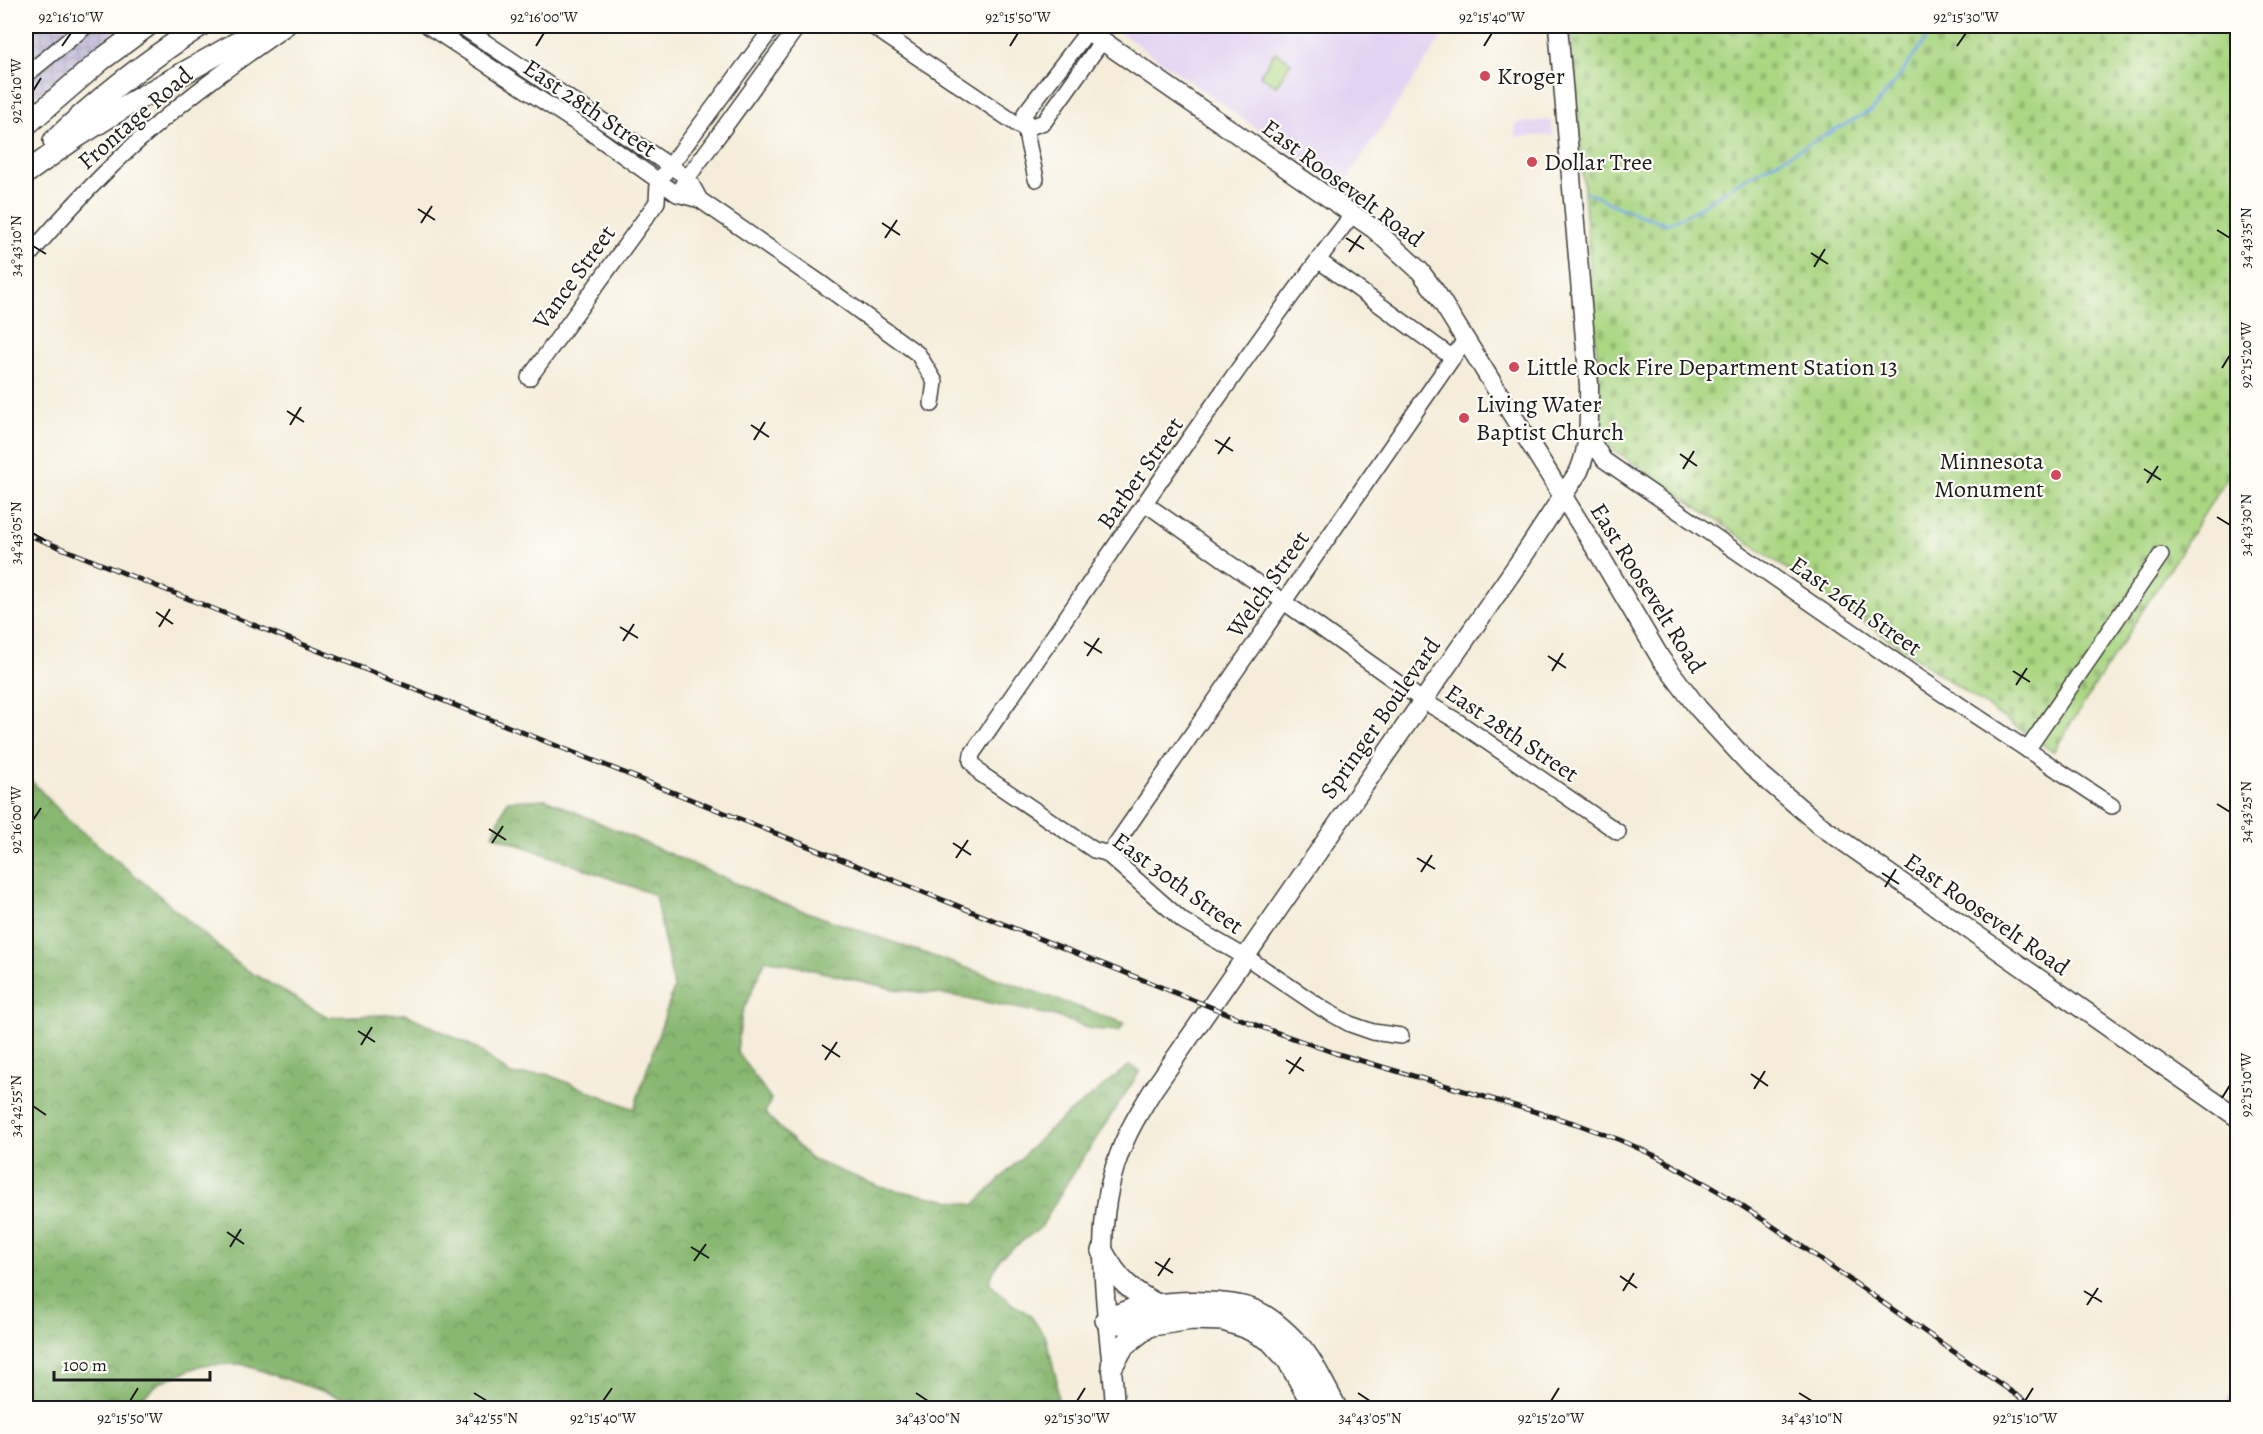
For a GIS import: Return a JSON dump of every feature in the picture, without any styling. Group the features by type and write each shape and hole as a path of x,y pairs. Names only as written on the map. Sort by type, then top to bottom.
{"highway":[{"path":"26,125 101,60 147,26"},
{"path":"26,168 111,89 200,26"},
{"path":"26,173 129,104 267,26"},
{"path":"1102,1251 1115,1275 1126,1286 1160,1306"},
{"path":"1106,1320 1139,1307 1213,1303 1235,1305 1288,1360 1315,1408"},
{"path":"1106,1320 1139,1327 1192,1319 1250,1319 1278,1326 1300,1347 1336,1408"},
{"path":"1113,1374 1124,1345 1150,1325"}],"main road":[{"name":"Springer Boulevard","path":"1115,1408 1102,1251 1111,1185 1124,1142 1152,1090 1524,555 1579,471 1585,458 1589,429 1589,385 1558,26"},
{"name":"East Roosevelt Road","path":"1090,32 1384,238 1420,272 1465,340 1671,673 1728,741 1782,795 1866,859 2238,1118"}],"street":[{"name":"Frontage Road","path":"26,259 102,175 146,134 219,75 288,26"},
{"name":"East 28th Street","path":"429,26 587,130 658,182 677,194 700,200 918,354 935,382 932,404"},
{"name":"East 28th Street","path":"461,26 688,178 700,200"},
{"path":"774,26 658,182 657,202 677,194 798,26"},
{"path":"872,26 1024,129"},
{"path":"26,75 77,28"},
{"path":"1036,179 1024,129 1025,113 1090,32"},
{"name":"Vance Street","path":"528,378 657,202"},
{"name":"Barber Street","path":"972,761 972,753 1301,281 1352,215"},
{"path":"1318,260 1453,358"},
{"name":"Welch Street","path":"1106,854 1112,851 1282,601 1358,497 1465,340"},
{"name":"East 26th Street","path":"1589,429 1593,442 1604,460 1937,690 2112,806"},
{"name":"East 28th Street","path":"1146,504 1422,700 1457,721 1618,832"},
{"path":"2027,750 2162,555"},
{"name":"East 30th Street","path":"972,761 981,774 1094,850 1106,854 1183,921 1244,957 1323,1009 1366,1030 1401,1036"}],"shaded area":[{"path":"26,26 120,26 26,105"},
{"path":"1111,26 1449,26 1341,188"},
{"path":"1551,120 1553,135 1516,137 1515,126 1518,123"},
{"path":"2237,1386 2237,1408 2221,1408"}],"green space":[{"path":"1571,26 2237,26 2237,462 2053,752 1604,443"},
{"path":"1275,52 1291,62 1276,86 1260,75"},
{"path":"26,775 68,820 243,968 328,1017 406,1014 476,1048 511,1075 546,1074 634,1109 674,988 655,895 493,835 507,801 546,799 778,902 1124,1023 1119,1031 1091,1029 1055,1016 955,996 894,989 766,959 742,1013 737,1051 771,1099 765,1113 811,1159 880,1187 974,1205 1053,1126 1130,1065 1140,1071 1041,1227 1000,1258 989,1282 1012,1304 1029,1314 1046,1338 1057,1381 1058,1408 362,1408 352,1401 241,1364 202,1365 160,1382 130,1408 26,1408"}],"waterway":[{"path":"1587,192 1620,208 1667,224 1692,212 1744,179 1872,110 1935,26"}],"railway":[{"path":"26,534 1261,1027 1335,1053 1577,1124 1620,1140 1658,1157 1720,1192 2035,1408"}],"place":[{"name":"Kroger","path":"1485,76"},
{"name":"Dollar Tree","path":"1532,162"},
{"name":"Little Rock Fire Department Station 13","path":"1514,367"},
{"name":"Living Water Baptist Church","path":"1464,418"},
{"name":"Minnesota Monument","path":"2056,475"}]}
